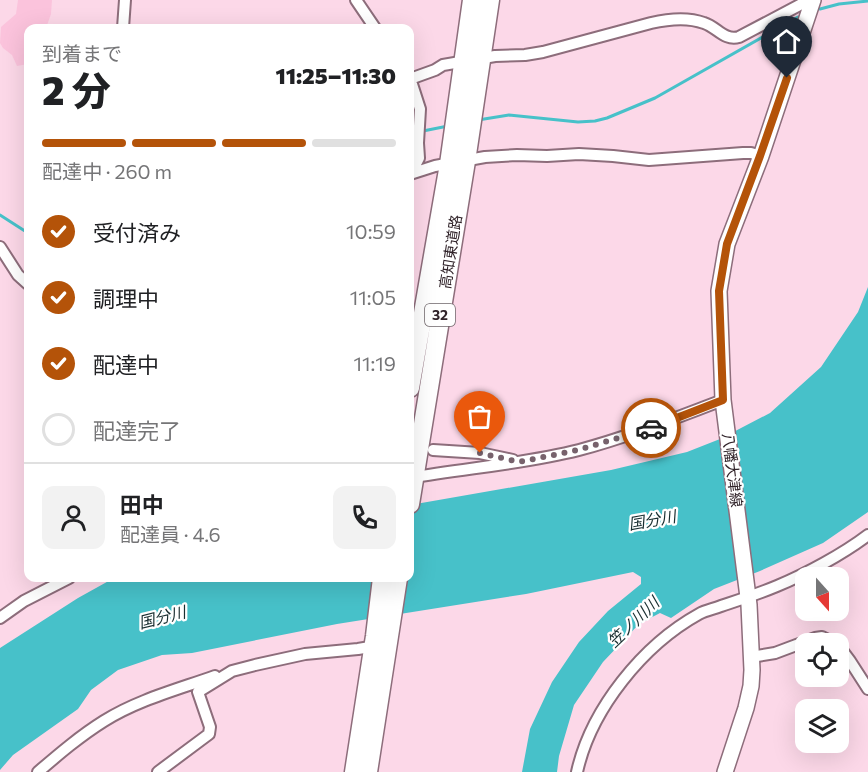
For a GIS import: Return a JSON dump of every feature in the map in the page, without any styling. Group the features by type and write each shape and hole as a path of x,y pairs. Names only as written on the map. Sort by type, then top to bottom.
{"highway":[{"name":"高知東道路","path":"414,467 472,60 472,0"},
{"name":"高知東道路","path":"472,60 490,0"},
{"name":"高知東道路","path":"414,369 457,162"},
{"path":"368,772 381,640 382,582"},
{"path":"354,772 381,640 397,582"}],"main road":[{"name":"八幡大津線","path":"730,768 751,686 752,657 747,595 723,403 719,291 727,244 760,156 811,0"}],"street":[{"path":"123,24 125,0"},
{"path":"356,0 372,24"},
{"path":"414,78 443,65 543,52 645,24 668,20 692,20 705,23 728,38 734,38 811,0"},
{"path":"414,91 420,109 419,158 414,163"},
{"path":"414,173 485,157 517,155 579,154 649,160 743,153 760,156"},
{"path":"0,247 24,280"},
{"path":"414,487 578,450 723,403"},
{"path":"433,450 480,453 519,462"},
{"path":"577,772 581,752 594,724 618,685 646,654 674,631 701,613 800,576 868,535"},
{"path":"0,618 24,601 61,582"},
{"path":"38,772 60,752 105,720 153,697 232,671 381,640"},
{"path":"752,657 775,653 795,646"},
{"path":"849,661 868,689"},
{"path":"153,697 198,692 232,671"},
{"path":"158,772 209,734 210,727 198,692"}],"shaded area":[{"path":"18,0 52,0 47,24 24,24 24,65 17,66 12,55 0,43 1,27 16,14"}],"water":[{"path":"868,287 868,512 823,543 714,589 671,618 660,613 639,624 603,662 574,705 559,756 557,772 522,772 530,729 552,682 579,642 608,611 641,584 641,577 633,572 526,594 337,624 192,653 162,655 118,670 91,690 78,709 13,755 0,770 0,648 107,582 414,582 414,504 611,470 687,452 720,439 770,413 821,367 858,312"}],"waterway":[{"path":"820,9 839,4 868,1"},
{"path":"478,120 509,115 578,122 607,118 655,98 798,17"},
{"path":"423,131 448,126"},
{"path":"0,215 24,230"}],"way so far":[{"path":"480,453 519,462 578,450 651,428"}],"route":[{"path":"651,428 723,400 719,291 727,244 787,78"}],"water label":[{"name":"国分川","path":"652,520"},
{"name":"国分川","path":"162,617"},
{"name":"笠ノ川川","path":"633,622"}]}
